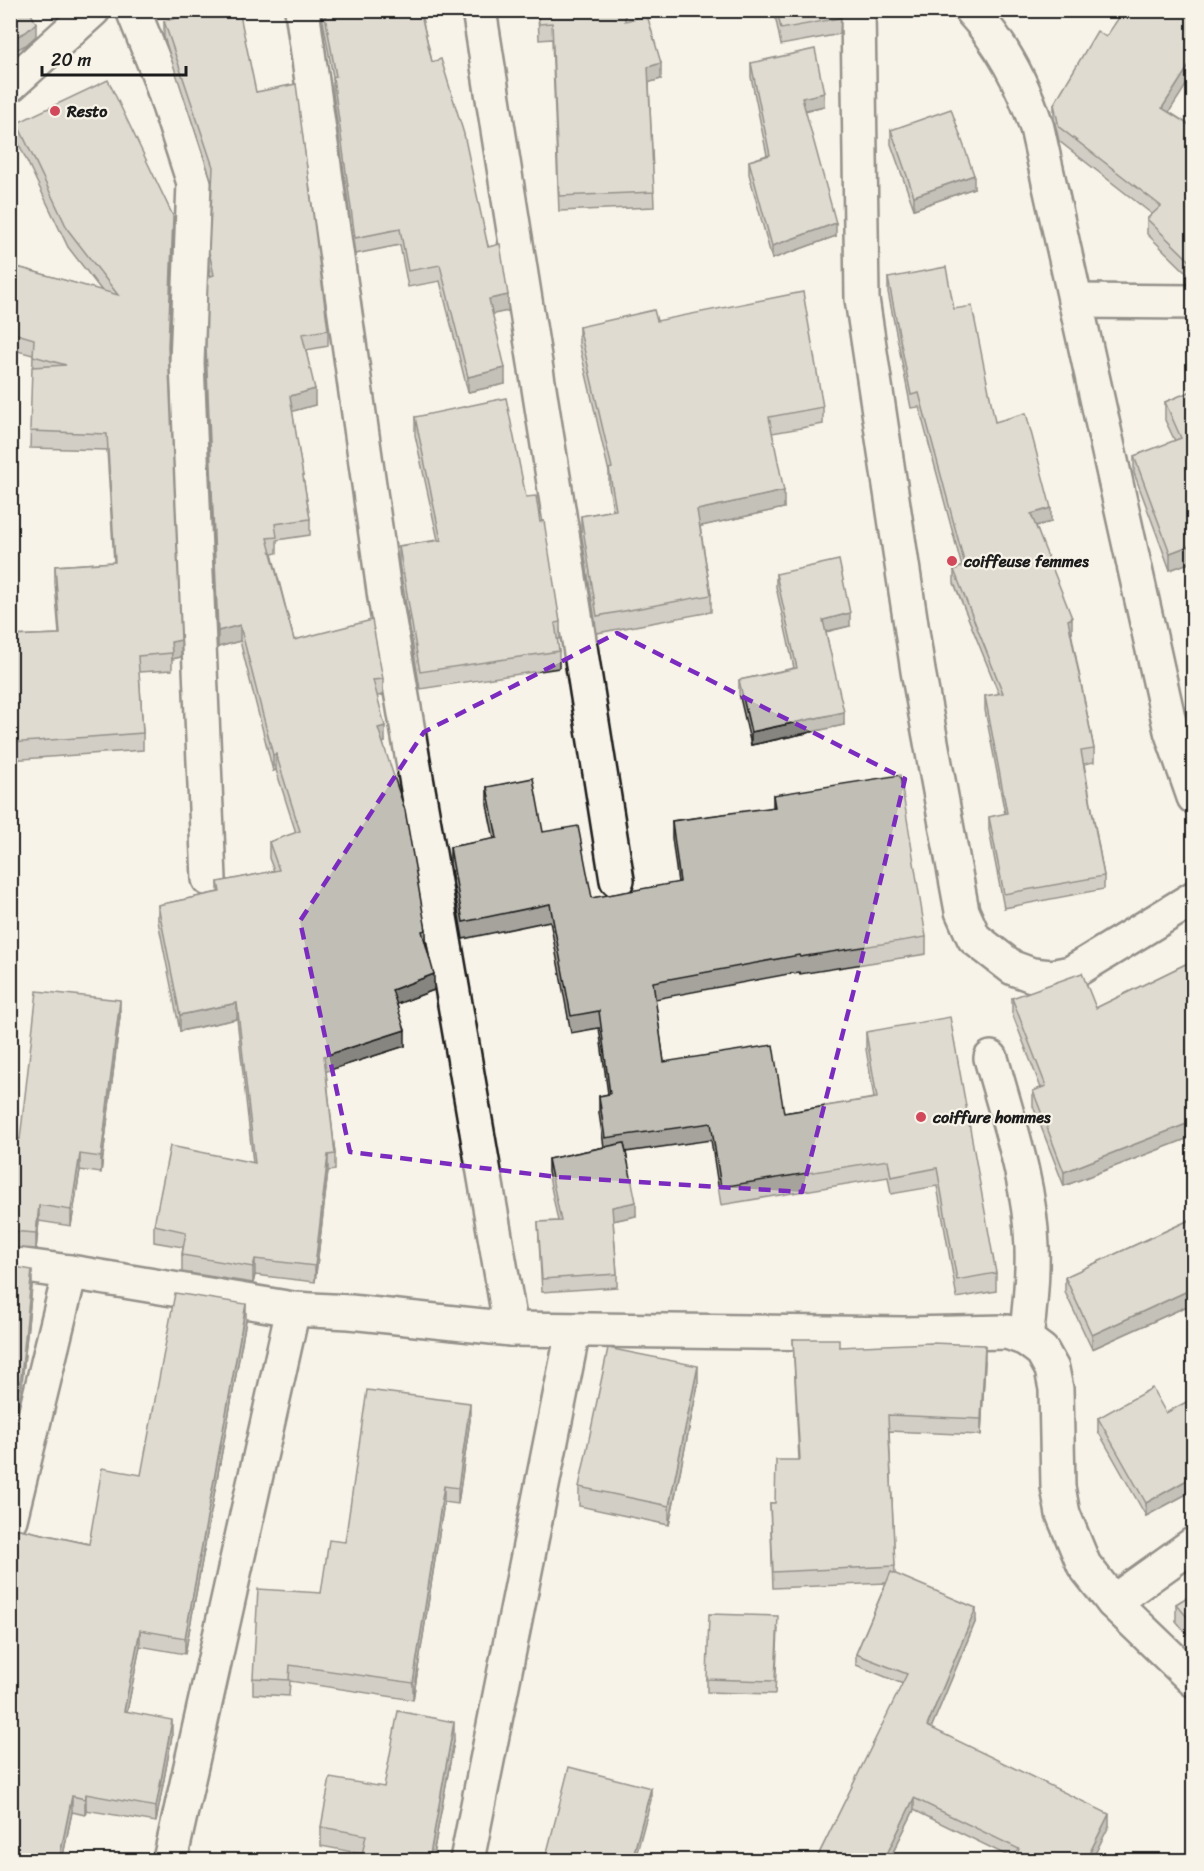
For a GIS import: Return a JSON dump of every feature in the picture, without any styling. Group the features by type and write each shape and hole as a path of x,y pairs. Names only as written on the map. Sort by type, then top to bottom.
{"street":[{"path":"10,85 93,10"},
{"path":"133,10 159,75 194,183 187,363 209,879"},
{"path":"302,10 385,598 511,1329"},
{"path":"479,10 617,880"},
{"path":"858,10 862,299 918,671 962,911 974,938 1013,968 1032,975 1051,977 1071,973 1194,898"},
{"path":"971,10 998,42 1018,76 1029,102 1171,731 1194,797"},
{"path":"1075,301 1194,302"},
{"path":"991,1058 1020,1161 1028,1203 1032,1281 1026,1339"},
{"path":"10,1264 293,1310 350,1312 511,1329 573,1332 1007,1332 1026,1339 1042,1351 1052,1369 1056,1389 1058,1487 1063,1514 1084,1564 1113,1602 1194,1680"},
{"path":"10,1519 70,1272"},
{"path":"170,1860 293,1310"},
{"path":"467,1860 573,1332"},
{"path":"1113,1602 1194,1544"}],"highlighted area":[{"path":"617,633 905,779 802,1192 557,1177 350,1152 300,921 424,732"}],"building":[{"path":"10,10 29,10 36,23 26,32 10,40"},
{"path":"213,10 239,10 256,92 296,84 328,330 302,334 315,389 290,396 310,519 275,524 277,537 267,538 294,640 372,620 383,679 373,680 385,726 378,728 405,810 426,930 422,931 434,974 392,990 405,1030 324,1056 335,1154 328,1155 315,1266 255,1259 253,1267 182,1255 186,1232 154,1225 170,1146 255,1163 237,1003 180,1015 158,905 220,892 218,882 279,870 269,842 300,831 276,754 273,755 240,625 218,631 206,347 208,277 214,275 209,252 213,167 164,21"},
{"path":"324,10 420,10 432,62 441,59 464,134 488,247 500,244 508,295 489,299 505,368 468,377 440,265 408,271 400,229 355,238 333,77 336,76"},
{"path":"538,10 625,10 625,21 647,15 661,63 648,67 654,192 559,196 552,23 539,24"},
{"path":"777,10 840,10 840,18 781,29"},
{"path":"1124,10 1194,10 1194,58 1162,108 1194,128 1194,265 1147,219 1161,206 1059,127 1054,104 1097,31 1106,37"},
{"path":"815,49 824,93 802,98 836,223 772,246 749,161 770,155 751,63"},
{"path":"108,80 173,216 168,347 181,640 171,642 172,653 138,656 143,733 10,743 10,636 60,634 55,566 115,562 107,434 30,431 32,367 66,365 33,356 34,339 10,332 10,265 118,295 68,230 17,123"},
{"path":"951,109 974,175 914,196 891,130"},
{"path":"946,267 954,309 972,306 995,422 1026,413 1051,508 1031,514 1072,618 1068,620 1094,749 1081,751 1104,876 1004,894 989,817 1007,813 985,696 1003,693 954,570 965,565 919,393 911,395 888,278"},
{"path":"803,292 823,407 769,417 784,491 697,510 711,595 597,616 581,516 616,510 609,469 612,468 579,327 654,310 657,321"},
{"path":"1194,390 1194,544 1170,553 1134,456 1181,438 1165,402"},
{"path":"506,398 526,497 536,496 540,522 544,521 560,622 555,623 559,651 420,672 399,546 441,540 415,417"},
{"path":"839,560 850,613 823,620 844,712 751,732 739,680 797,668 776,574"},
{"path":"900,775 926,937 800,957 799,955 653,982 664,1062 773,1045 784,1113 877,1098 866,1032 950,1017 996,1273 957,1280 937,1168 891,1177 888,1160 721,1187 711,1123 605,1138 599,1096 610,1094 599,1011 571,1016 550,904 463,922 450,847 497,838 487,787 533,778 543,832 578,826 592,898 680,882 672,821 775,807 773,795"},
{"path":"10,928 16,928 13,995 10,995"},
{"path":"1194,960 1194,1121 1064,1172 1033,1091 1046,1086 1012,998 1082,973 1096,1008"},
{"path":"37,991 120,1000 101,1157 80,1154 71,1210 39,1205 36,1233 10,1231 10,1137 20,1139"},
{"path":"624,1143 636,1202 612,1207 617,1274 542,1279 538,1222 561,1221 548,1159"},
{"path":"1194,1218 1194,1288 1092,1335 1065,1277"},
{"path":"10,1266 32,1270 21,1377 17,1393 10,1392"},
{"path":"175,1293 246,1304 185,1638 140,1630 124,1711 172,1720 156,1807 86,1794 85,1799 72,1796 59,1860 37,1860 10,1855 10,1527 89,1544 102,1468 141,1475"},
{"path":"793,1339 839,1339 839,1347 931,1343 985,1345 981,1419 888,1415 895,1566 773,1572 770,1503 775,1503 776,1460 800,1460"},
{"path":"608,1348 698,1366 669,1506 579,1487"},
{"path":"1152,1388 1166,1413 1194,1398 1194,1476 1146,1503 1098,1418"},
{"path":"367,1390 470,1403 458,1488 444,1486 413,1683 290,1665 289,1680 253,1678 258,1589 321,1593 329,1540 345,1542"},
{"path":"891,1572 976,1608 927,1726 1109,1814 1086,1860 1014,1860 1019,1849 914,1798 884,1860 816,1860 907,1674 856,1654"},
{"path":"1194,1593 1194,1625 1176,1604"},
{"path":"709,1614 778,1616 775,1681 707,1679"},
{"path":"398,1711 454,1722 429,1860 361,1860 366,1835 321,1827 330,1778 384,1787"},
{"path":"569,1767 651,1788 632,1860 545,1860"}],"place":[{"name":"Resto","path":"55,111"},
{"name":"coiffeuse femmes","path":"952,561"},
{"name":"coiffure hommes","path":"921,1117"}]}
